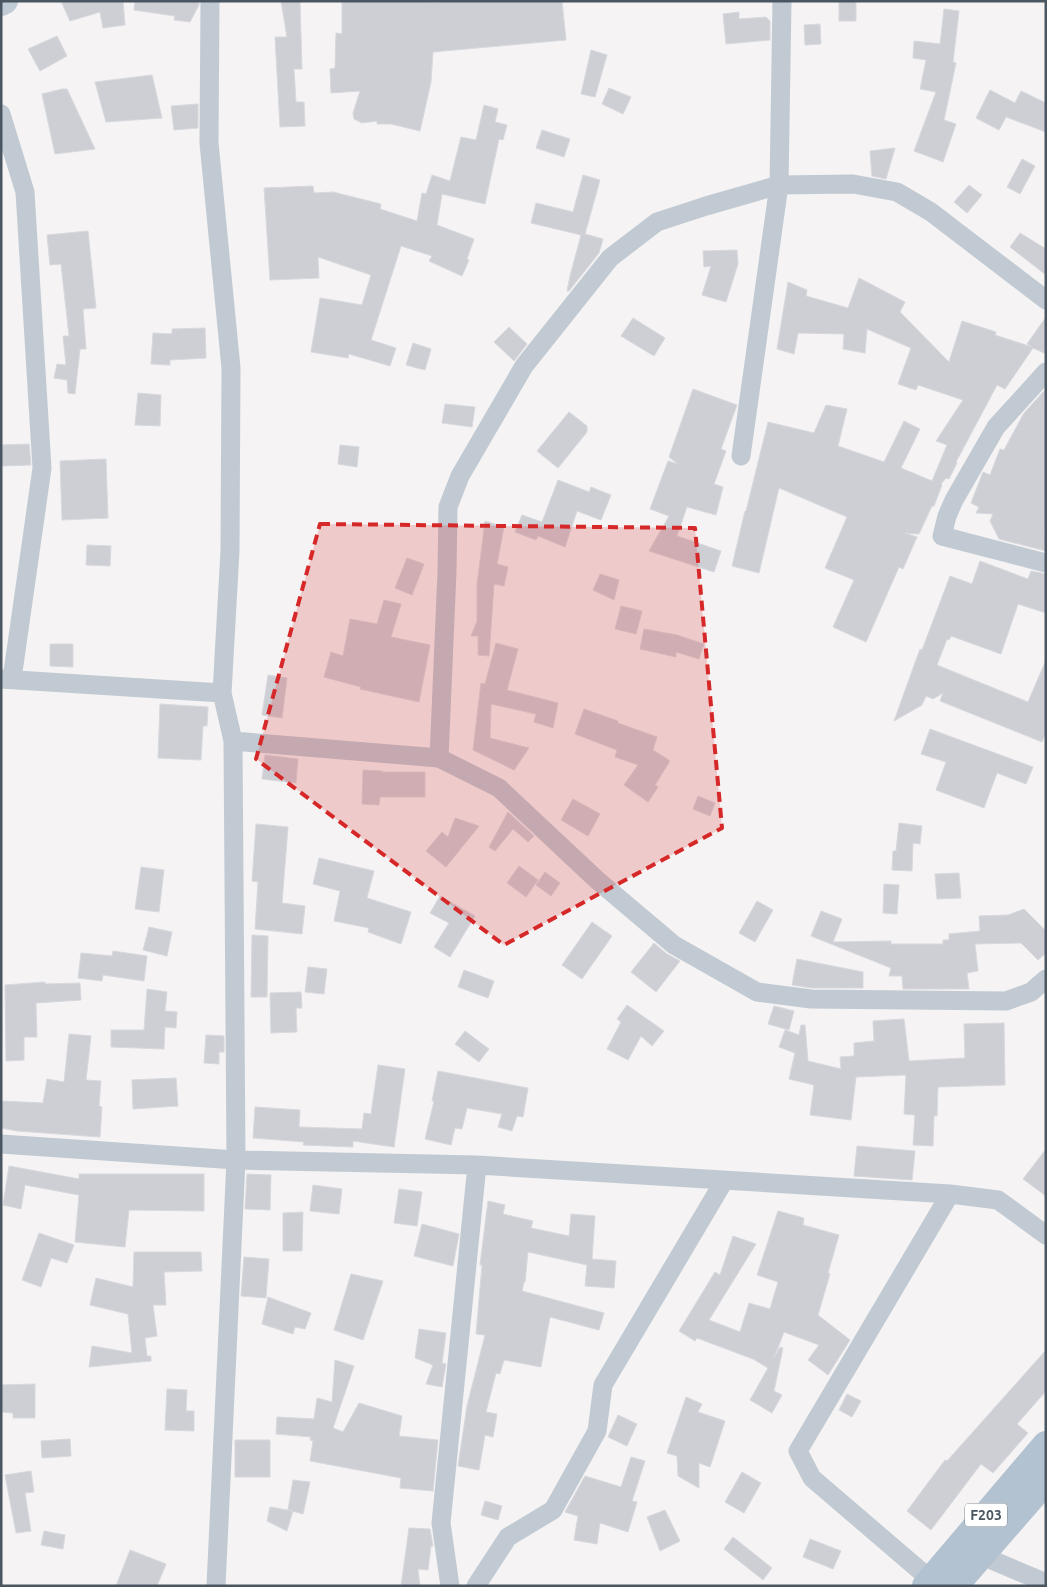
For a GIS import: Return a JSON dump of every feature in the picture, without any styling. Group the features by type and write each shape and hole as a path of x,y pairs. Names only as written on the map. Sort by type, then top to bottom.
{"main road":[{"path":"1,3 5,1"},
{"name":"F203","path":"937,1584 1046,1445"},
{"name":"F203","path":"937,1584 980,1555 1046,1480"}],"street":[{"path":"210,1 210,143 231,368 230,551 222,693 234,741 236,1160 216,1586"},
{"path":"741,456 779,185 782,1"},
{"path":"1,114 25,192 42,468 7,679 222,693"},
{"path":"439,758 448,507 460,476 524,366 610,258 657,222 779,185 853,184 897,192 930,212 1046,300"},
{"path":"1046,372 996,427 954,500 947,516 942,536 1046,563"},
{"path":"234,741 439,758 499,788 597,880 674,944 757,992 811,999 1006,1001 1031,992 1046,980"},
{"path":"1,1144 236,1160 477,1166 950,1194 998,1200 1046,1234"},
{"path":"450,1586 441,1522 477,1166"},
{"path":"476,1586 508,1537 553,1510 597,1431 603,1385 724,1180"},
{"path":"937,1584 812,1478 798,1452 950,1194"},
{"path":"980,1555 1046,1583"}],"highlighted area":[{"path":"320,524 695,528 722,828 504,945 256,759"}],"building":[{"path":"61,1 123,1 125,25 103,28 100,12 70,21"},
{"path":"135,1 199,1 199,5 190,22 174,20 175,16 134,10"},
{"path":"281,1 300,1 302,69 294,69 296,102 304,102 305,126 280,127 275,37 287,37"},
{"path":"342,1 431,1 431,3 451,1 562,1 566,40 433,52 431,82 420,131 391,124 377,124 377,121 362,123 354,119 353,113 360,91 331,93 330,69 335,68 336,33 342,34"},
{"path":"839,1 856,1 856,21 839,21"},
{"path":"944,9 959,11 953,62 956,63 944,120 956,124 943,162 914,151 936,92 920,89 926,60 913,58 914,41 940,44"},
{"path":"739,12 739,19 766,17 770,21 770,40 726,44 723,14"},
{"path":"820,24 821,44 805,45 804,25"},
{"path":"57,36 67,56 40,71 28,49"},
{"path":"591,50 607,55 595,97 581,94"},
{"path":"152,75 162,118 106,122 95,82"},
{"path":"609,88 631,97 623,114 602,104"},
{"path":"67,89 95,149 55,154 42,94"},
{"path":"990,90 1015,103 1021,91 1046,103 1046,132 1006,117 999,130 976,118"},
{"path":"198,104 198,128 174,130 171,106"},
{"path":"484,105 498,109 495,122 507,125 503,140 499,139 485,204 442,194 437,225 474,239 467,259 469,260 462,276 429,261 432,256 401,246 371,340 396,348 390,366 349,354 348,358 311,352 320,298 362,305 371,275 318,257 319,278 270,280 264,188 313,186 314,193 333,192 381,204 380,209 417,221 422,193 426,194 432,175 450,181 461,137 476,140"},
{"path":"542,130 570,139 564,157 536,148"},
{"path":"895,148 886,179 872,176 870,151"},
{"path":"1022,159 1035,166 1020,194 1007,187"},
{"path":"583,175 600,180 585,234 603,239 599,253 569,291 567,291 581,235 531,223 536,203 573,212"},
{"path":"969,185 982,195 967,213 954,202"},
{"path":"88,231 96,308 83,309 86,349 80,349 75,394 68,393 67,380 54,378 57,364 66,365 63,336 69,336 61,264 50,265 47,235"},
{"path":"1020,233 1046,249 1046,275 1010,247"},
{"path":"737,250 738,264 726,302 702,295 711,266 704,267 703,251"},
{"path":"859,278 905,302 900,312 949,362 962,321 996,332 995,335 1032,347 1027,344 1046,317 1046,354 1033,348 1005,389 997,385 949,479 946,478 941,484 934,506 932,506 919,534 905,533 917,537 903,569 899,567 866,642 833,627 854,580 825,568 847,517 779,488 759,573 732,566 768,422 814,433 826,405 847,409 838,446 884,462 904,421 920,429 901,468 932,481 947,445 936,441 963,400 918,385 916,390 898,384 911,348 867,329 865,353 843,349 844,334 798,333 794,354 777,349 788,282 807,290 806,296 848,308"},
{"path":"633,318 665,338 654,356 621,336"},
{"path":"509,327 527,344 514,361 494,342"},
{"path":"205,328 206,358 170,360 170,365 151,364 153,333 172,334 172,329"},
{"path":"413,343 431,349 425,370 406,365"},
{"path":"693,389 737,405 721,449 726,451 714,484 723,487 716,515 687,507 677,536 721,551 714,572 649,551 669,516 650,509 668,461 678,464 669,457"},
{"path":"1045,390 1046,527 1044,535 1046,535 1046,551 999,539 990,521 993,514 976,513 979,507 971,503 983,472 990,475 1000,449 1004,450 1024,413"},
{"path":"138,393 161,395 160,426 135,425"},
{"path":"445,404 475,407 472,427 442,423"},
{"path":"569,412 587,426 587,432 558,468 537,451"},
{"path":"29,444 31,465 1,466 1,445"},
{"path":"340,445 359,447 357,467 338,464"},
{"path":"106,459 108,518 62,520 60,461"},
{"path":"558,480 589,492 591,487 611,495 601,520 577,511 565,547 538,536 536,540 515,532 522,515 542,522"},
{"path":"485,521 504,527 497,564 508,567 504,586 494,584 489,656 478,655 478,636 471,636 477,621 477,585"},
{"path":"87,545 111,546 110,566 86,565"},
{"path":"407,558 424,564 412,595 395,588"},
{"path":"980,561 1028,579 1031,571 1046,574 1046,613 1018,604 1001,654 951,636 949,640 947,639 937,665 1028,702 1046,660 1046,732 1042,742 940,701 943,693 933,699 926,696 922,705 894,721 920,649 922,650 950,576 972,584"},
{"path":"600,574 619,580 614,600 593,590"},
{"path":"384,600 401,604 391,637 430,645 419,702 360,689 361,687 324,677 331,652 343,656 350,619 377,624"},
{"path":"621,606 642,611 636,634 615,629"},
{"path":"644,629 677,635 704,644 699,659 676,652 676,657 640,649"},
{"path":"496,643 518,649 507,690 558,703 553,728 534,722 536,714 491,704 490,738 529,748 514,770 473,750 481,683 485,684"},
{"path":"50,644 73,644 73,667 50,666"},
{"path":"268,675 287,678 282,718 262,715"},
{"path":"160,704 208,707 207,726 203,726 201,760 158,758"},
{"path":"584,709 657,737 653,750 670,761 655,785 658,787 648,802 624,785 638,765 615,757 617,750 575,734"},
{"path":"930,729 1033,767 1026,784 997,773 984,808 936,790 946,762 921,754"},
{"path":"265,755 298,759 296,783 262,779"},
{"path":"363,770 425,772 425,797 380,797 379,805 362,804"},
{"path":"698,796 715,803 710,816 693,809"},
{"path":"573,799 600,814 588,836 561,820"},
{"path":"508,812 534,836 528,842 513,829 495,851 489,847"},
{"path":"455,818 479,826 446,867 426,851 442,832 448,837"},
{"path":"899,823 922,826 920,844 913,843 912,871 892,870 893,851 896,851"},
{"path":"256,824 288,827 282,903 305,906 302,934 255,929 258,882 252,881"},
{"path":"319,858 374,871 367,898 411,912 401,944 368,932 369,928 334,921 340,891 313,884"},
{"path":"519,866 538,880 526,897 507,883"},
{"path":"141,867 164,870 159,912 135,909"},
{"path":"545,872 560,883 551,896 536,885"},
{"path":"959,873 961,898 937,899 935,874"},
{"path":"884,884 899,885 897,914 883,913"},
{"path":"440,896 475,916 450,957 434,947 449,923 430,913"},
{"path":"757,901 773,910 755,942 739,933"},
{"path":"1024,909 1046,931 1046,953 1038,960 1021,943 975,944 978,971 967,973 969,989 903,989 902,976 889,976 891,968 811,936 821,911 842,919 833,942 891,941 891,944 943,944 943,940 949,940 949,934 980,931 979,916 1008,915"},
{"path":"592,922 612,936 582,979 562,965"},
{"path":"149,927 172,932 167,956 143,950"},
{"path":"252,935 268,936 267,997 251,997"},
{"path":"654,943 667,954 680,961 656,992 631,972"},
{"path":"113,951 147,956 144,981 103,975 102,981 78,978 81,953 112,956"},
{"path":"797,959 863,972 863,988 812,988 792,985"},
{"path":"308,967 327,969 324,994 305,992"},
{"path":"464,970 494,981 488,998 458,987"},
{"path":"45,982 45,984 80,983 81,1000 36,1003 37,1037 24,1037 24,1060 6,1061 5,985"},
{"path":"147,989 167,992 165,1011 177,1012 176,1028 165,1027 164,1049 111,1047 111,1030 144,1030"},
{"path":"301,992 302,1008 296,1008 297,1032 271,1033 270,993"},
{"path":"627,1005 664,1031 652,1046 641,1036 628,1060 607,1049 621,1022 617,1019"},
{"path":"774,1006 794,1011 789,1030 768,1024"},
{"path":"904,1019 909,1061 965,1058 964,1024 1004,1023 1005,1085 938,1087 937,1116 934,1116 933,1146 913,1145 915,1115 904,1114 906,1075 856,1077 851,1120 810,1115 814,1085 789,1079 795,1053 779,1047 785,1030 799,1035 801,1025 805,1025 808,1061 841,1069 840,1057 854,1056 854,1043 874,1041 873,1021"},
{"path":"465,1031 489,1049 479,1062 455,1044"},
{"path":"69,1034 91,1036 86,1080 101,1081 99,1106 102,1107 100,1137 17,1131 1,1128 1,1101 43,1103 47,1079 64,1082"},
{"path":"206,1035 224,1036 224,1052 219,1052 219,1064 204,1063"},
{"path":"378,1065 405,1069 394,1147 353,1141 353,1147 303,1145 304,1142 253,1138 255,1107 300,1110 299,1127 362,1129 364,1113 371,1114"},
{"path":"438,1071 528,1088 523,1117 517,1116 512,1131 498,1127 502,1114 467,1108 462,1129 455,1128 451,1145 425,1139 434,1101 432,1101"},
{"path":"176,1078 178,1106 133,1109 132,1080"},
{"path":"857,1146 915,1151 912,1180 854,1176"},
{"path":"1046,1149 1046,1196 1023,1179"},
{"path":"9,1166 79,1179 79,1174 204,1174 204,1211 129,1210 125,1247 75,1242 79,1195 25,1185 21,1209 3,1205"},
{"path":"247,1174 271,1175 270,1210 245,1209"},
{"path":"313,1185 342,1189 339,1214 310,1211"},
{"path":"399,1189 422,1192 417,1226 394,1223"},
{"path":"488,1201 505,1205 503,1214 533,1221 531,1228 569,1236 571,1214 595,1216 592,1259 616,1261 614,1288 585,1286 587,1265 528,1252 525,1282 522,1291 604,1313 599,1330 550,1317 541,1367 504,1360 500,1374 496,1373 486,1412 497,1414 493,1437 485,1435 479,1470 458,1466 467,1406 485,1335 476,1334 482,1265 480,1265"},
{"path":"778,1211 804,1218 803,1225 839,1235 818,1315 850,1340 828,1375 808,1360 819,1345 784,1332 774,1358 780,1347 783,1348 774,1391 782,1395 772,1413 750,1400 768,1368 753,1359 697,1338 695,1341 679,1331 715,1272 720,1275 733,1236 756,1244 709,1320 740,1332 749,1303 770,1309 778,1282 757,1275"},
{"path":"303,1212 302,1251 283,1251 283,1213"},
{"path":"422,1224 459,1234 453,1266 414,1256"},
{"path":"39,1233 74,1245 67,1263 51,1258 41,1287 22,1280"},
{"path":"134,1252 201,1252 202,1271 164,1272 166,1305 153,1305 157,1336 145,1338 147,1356 151,1356 151,1361 89,1367 92,1346 132,1353 128,1314 90,1305 96,1278 133,1287"},
{"path":"244,1257 269,1259 266,1298 241,1296"},
{"path":"351,1274 383,1281 363,1340 334,1330"},
{"path":"268,1297 311,1313 305,1329 295,1327 293,1334 262,1324"},
{"path":"419,1329 446,1333 442,1363 446,1364 442,1387 426,1384 433,1365 415,1358"},
{"path":"1046,1350 1046,1391 1017,1424 1028,1433 993,1473 981,1464 931,1530 907,1511 945,1460 947,1461"},
{"path":"335,1360 354,1366 333,1428 343,1432 359,1403 402,1416 399,1436 438,1440 433,1491 400,1488 401,1478 310,1461 313,1441 310,1440 311,1437 276,1434 277,1417 314,1419 317,1398 332,1402"},
{"path":"35,1384 35,1418 13,1418 13,1413 1,1412 1,1385"},
{"path":"167,1389 187,1390 186,1411 194,1411 194,1431 165,1430"},
{"path":"847,1394 861,1401 852,1417 839,1410"},
{"path":"686,1397 702,1404 698,1412 725,1421 710,1467 699,1463 699,1488 678,1476 677,1456 667,1453"},
{"path":"618,1415 637,1424 627,1446 608,1437"},
{"path":"70,1439 71,1456 42,1458 41,1441"},
{"path":"235,1440 270,1440 270,1477 235,1477"},
{"path":"631,1457 645,1461 632,1501 637,1502 628,1532 600,1523 597,1544 574,1540 578,1516 565,1512 585,1476 621,1487"},
{"path":"31,1471 34,1492 25,1493 31,1531 16,1533 5,1475"},
{"path":"742,1472 761,1483 744,1513 725,1502"},
{"path":"293,1480 310,1482 303,1514 288,1510"},
{"path":"485,1501 502,1506 498,1520 481,1515"},
{"path":"270,1507 293,1511 287,1531 267,1521"},
{"path":"665,1510 680,1541 660,1551 647,1517"},
{"path":"409,1528 430,1529 433,1546 431,1546 428,1570 418,1569 420,1586 401,1586"},
{"path":"44,1531 65,1535 63,1549 41,1545"},
{"path":"733,1537 772,1568 763,1580 724,1549"},
{"path":"810,1539 841,1551 833,1569 803,1557"},
{"path":"130,1550 166,1564 157,1586 116,1586"}]}
